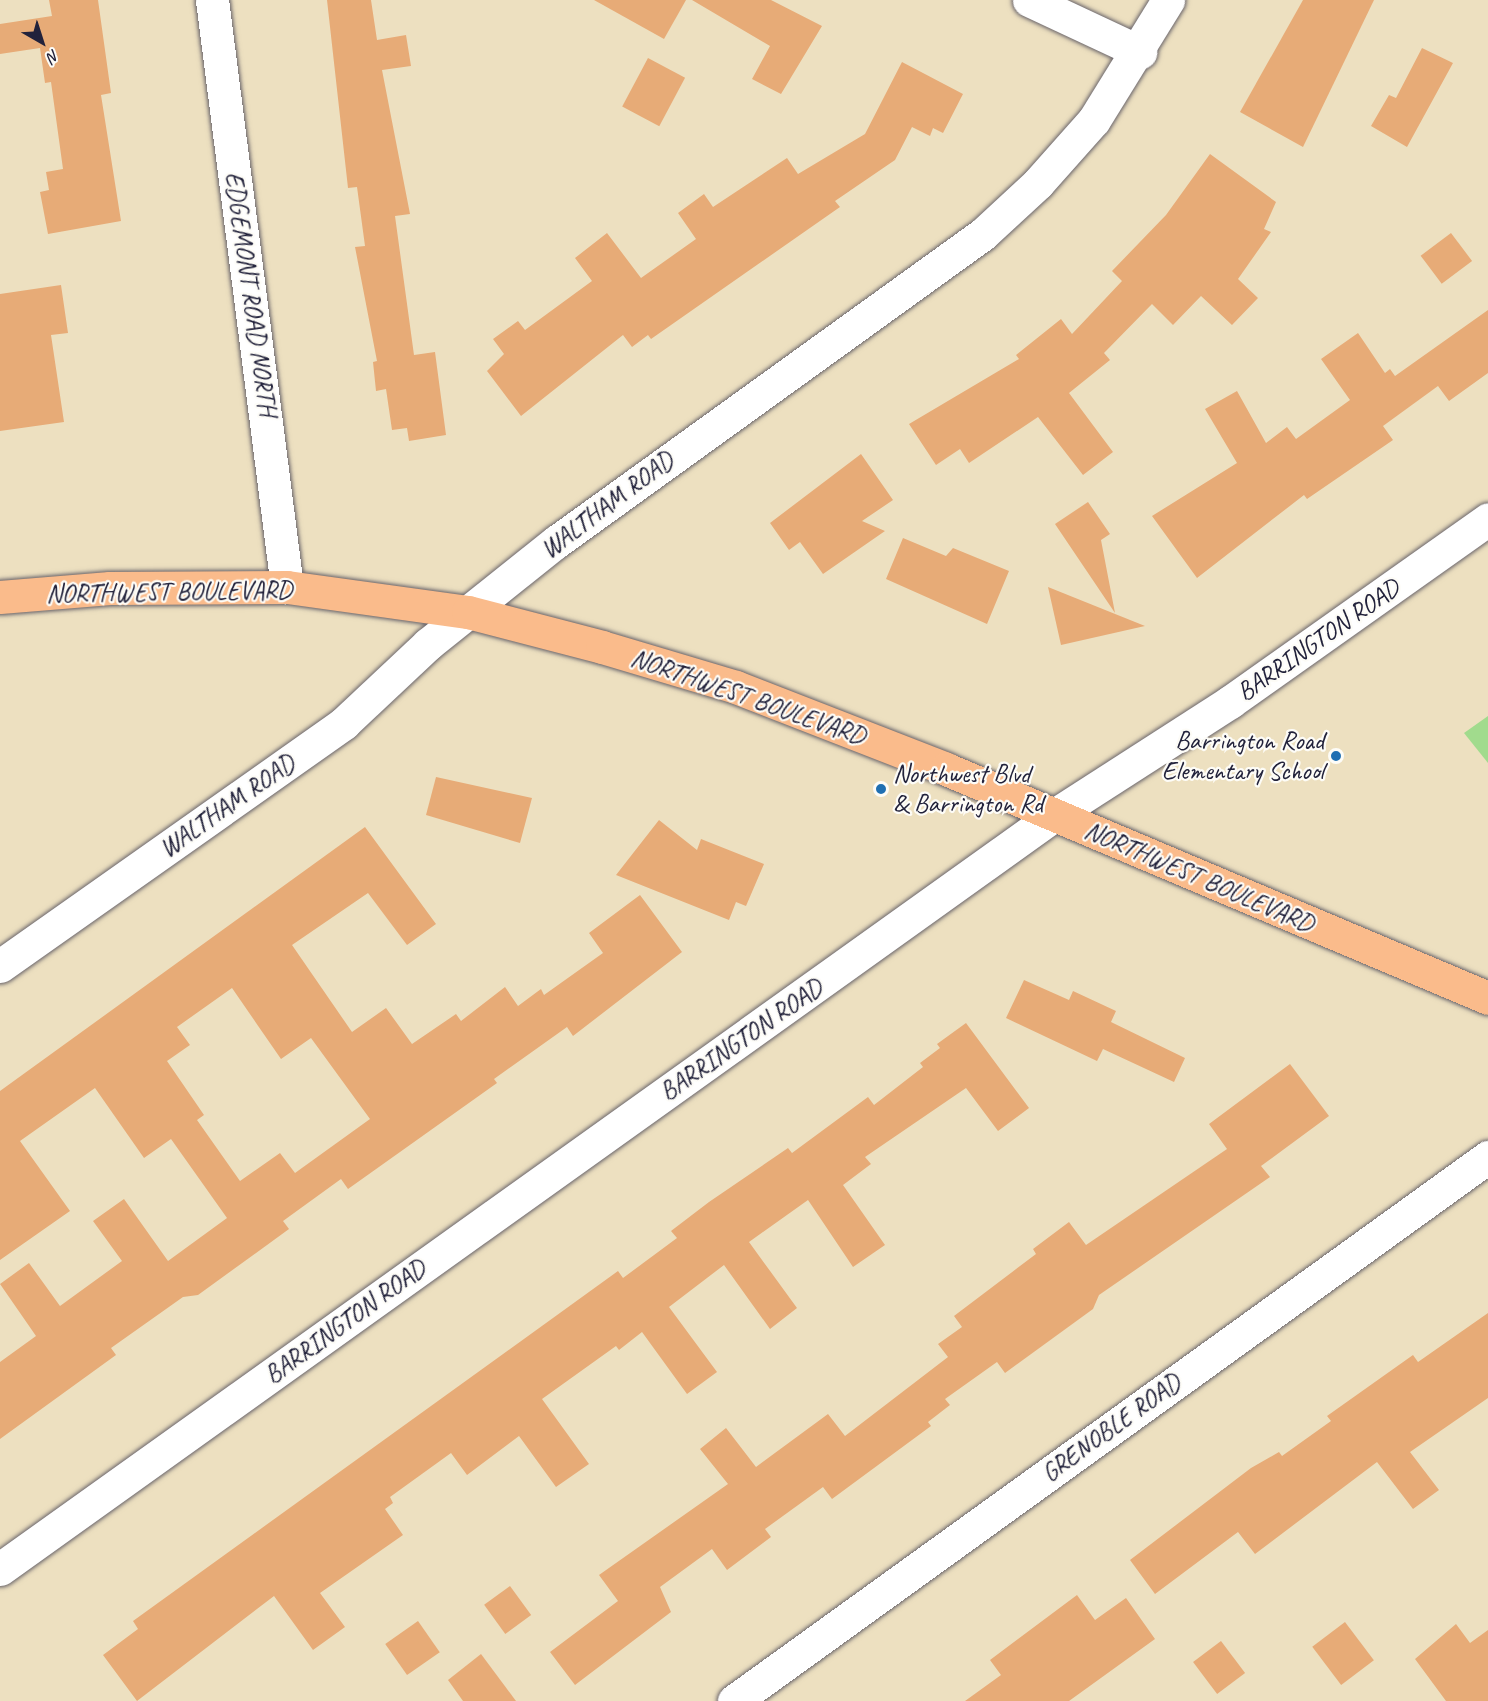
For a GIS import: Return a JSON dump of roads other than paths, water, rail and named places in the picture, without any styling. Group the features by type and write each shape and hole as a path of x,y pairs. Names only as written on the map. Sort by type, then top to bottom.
{"main road":[{"name":"NORTHWEST BOULEVARD","path":"0,597 110,588 287,587 468,612 736,687 1053,816 1488,998"}],"street":[{"name":"EDGEMONT ROAD NORTH","path":"212,0 287,587"},
{"path":"1029,0 1140,52"},
{"name":"WALTHAM ROAD","path":"0,966 344,723 468,612 651,472 982,234 1038,183 1087,128 1140,52 1168,0"},
{"name":"BARRINGTON ROAD","path":"0,1569 1053,816 1230,702 1488,519"},
{"name":"GRENOBLE ROAD","path":"734,1701 1488,1156"}],"place":[{"name":"Barrington Road Elementary School","path":"1336,756"},
{"name":"Northwest Blvd & Barrington Rd","path":"881,789"}]}
